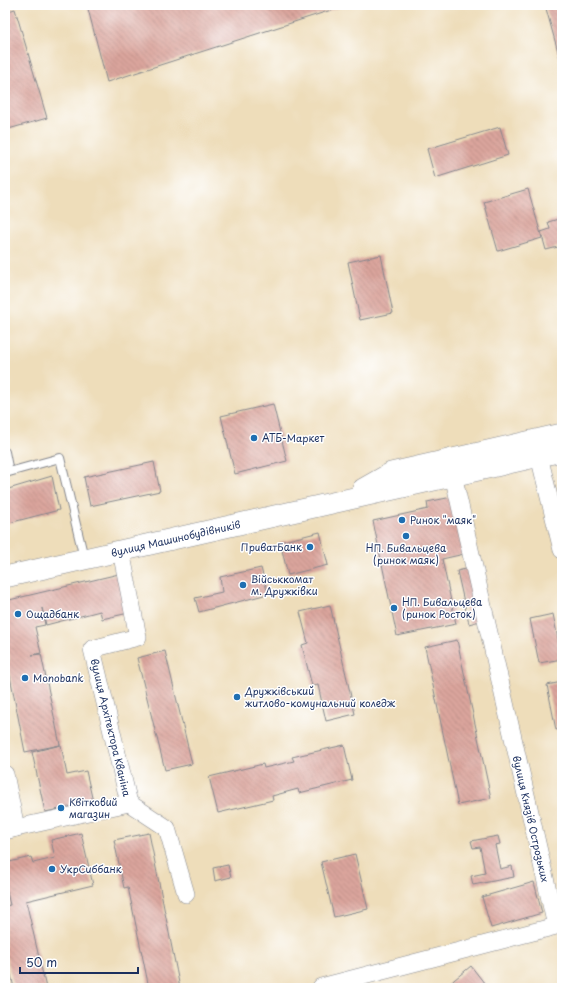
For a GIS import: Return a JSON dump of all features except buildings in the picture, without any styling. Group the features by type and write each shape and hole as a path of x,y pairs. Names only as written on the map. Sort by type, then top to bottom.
{"street":[{"name":"вулиця Машинобудівників","path":"346,499 392,472 562,434"},
{"name":"вулиця Машинобудівників","path":"5,577 562,451"},
{"path":"539,456 562,550"},
{"name":"вулиця Князів Острозьких","path":"321,987 556,926 453,475"},
{"name":"вулиця Архітектора Кваніна","path":"121,551 138,637 92,650 129,803 167,828 186,894"},
{"path":"5,774 11,830 129,803"}],"lane":[{"path":"5,452 9,472 60,458 84,559"}],"place":[{"name":"АТБ-Маркет","path":"254,438"},
{"name":"Ринок \"маяк\"","path":"402,520"},
{"name":"НП. Бивальцева (ринок маяк)","path":"406,536"},
{"name":"ПриватБанк","path":"310,547"},
{"name":"Військкомат м. Дружківки","path":"243,585"},
{"name":"НП. Бивальцева (ринок Росток)","path":"394,608"},
{"name":"Ощадбанк","path":"18,614"},
{"name":"Monobank","path":"25,678"},
{"name":"Дружківський житлово-комунальний коледж","path":"237,697"},
{"name":"Квітковий магазин","path":"61,808"},
{"name":"УкрСиббанк","path":"52,869"}]}
